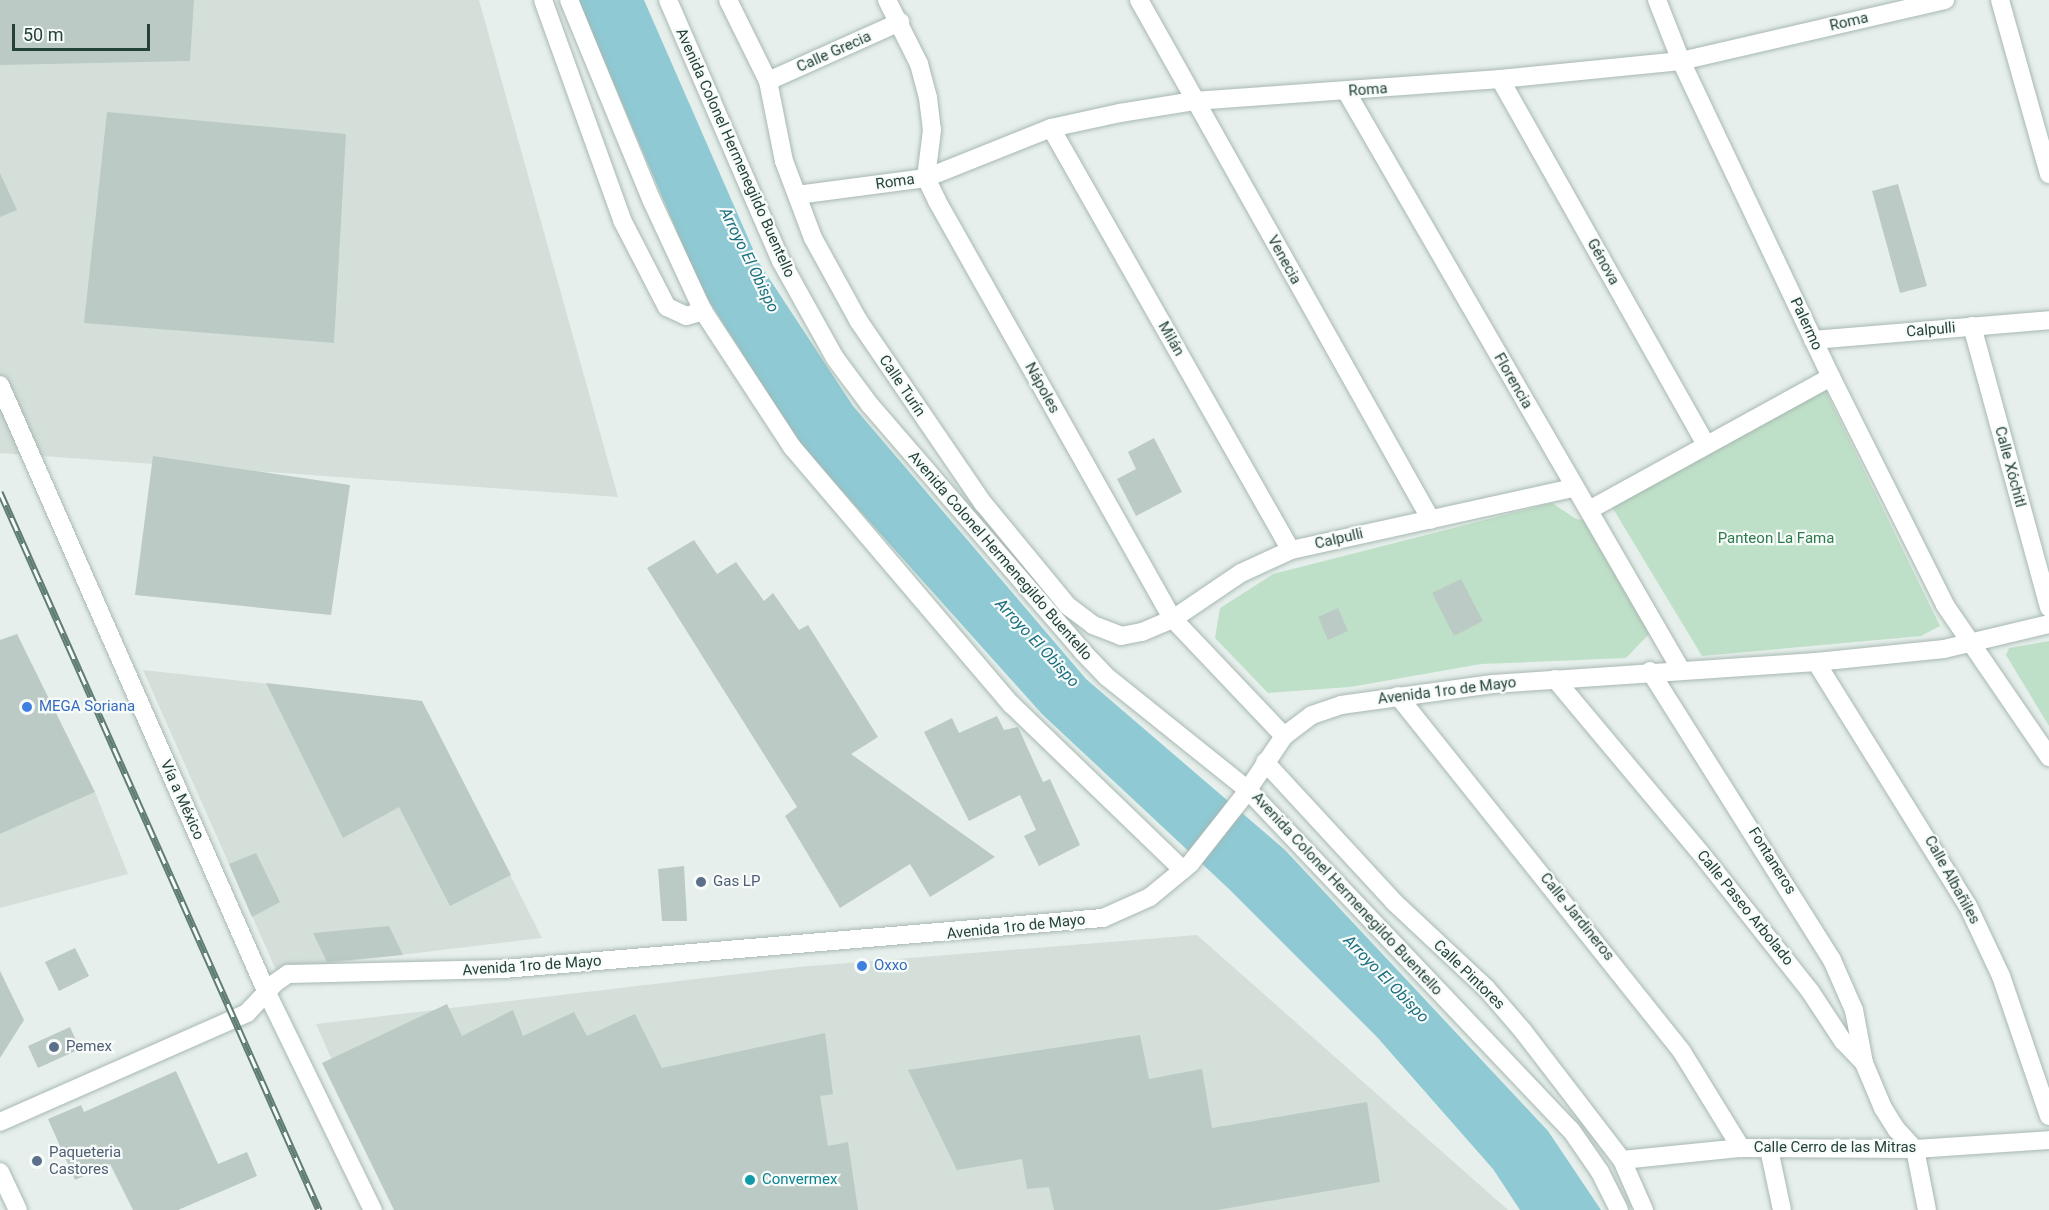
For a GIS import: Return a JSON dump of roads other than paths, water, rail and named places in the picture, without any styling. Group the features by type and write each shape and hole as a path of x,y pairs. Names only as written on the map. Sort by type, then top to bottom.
{"street":[{"path":"543,0 622,220 662,298 676,314 703,311"},
{"path":"568,0 651,199 703,311 792,447 1011,704 1186,867"},
{"name":"Avenida Colonel Hermenegildo Buentello","path":"668,0 781,261 849,377 1029,593 1091,660 1245,793 1571,1130 1600,1172 1619,1210"},
{"name":"Calle Turín","path":"728,0 768,81 777,132 813,238 858,320 983,503 1068,606 1093,625 1121,636"},
{"path":"887,0 919,64 928,98 932,130 926,178"},
{"name":"Venecia","path":"1139,0 1431,520"},
{"name":"Palermo","path":"1657,0 1681,62 1831,377 1945,605 2049,756"},
{"name":"Roma","path":"797,195 926,178 1051,128 1194,101 1500,80 1681,62 1945,0"},
{"path":"2001,0 2049,174"},
{"name":"Calle Grecia","path":"768,81 900,22"},
{"name":"Génova","path":"1500,80 1706,444"},
{"name":"Florencia","path":"1346,91 1681,670"},
{"name":"Milán","path":"1051,128 1291,550"},
{"name":"Nápoles","path":"926,178 1173,619 1284,736"},
{"name":"Calpulli","path":"1814,340 2049,320"},
{"name":"Calle Xóchitl","path":"1972,326 2049,608"},
{"path":"1589,510 1831,377"},
{"name":"Vía a México","path":"0,385 267,993 373,1210"},
{"name":"Calpulli","path":"1121,636 1173,619 1241,573 1291,550 1574,488"},
{"name":"Avenida 1ro de Mayo","path":"0,1122 247,1013 288,974 504,969 1057,925 1103,918 1150,897 1186,867 1245,793 1284,736 1312,715 1341,705 1398,696 1555,679 1650,671 1816,663 1944,649 1969,640 2049,624"},
{"name":"Calle Albañiles","path":"1816,663 1968,906 2001,976 2049,1116"},
{"name":"Fontaneros","path":"1650,671 1832,960 1854,1010 1864,1063"},
{"name":"Calle Paseo Arbolado","path":"1555,679 1706,860 1810,991 1843,1041 1864,1063 1883,1108 1915,1149"},
{"name":"Calle Jardineros","path":"1398,696 1682,1052 1741,1149"},
{"name":"Calle Pintores","path":"1265,762 1394,902 1486,988 1622,1160 1644,1210"},
{"name":"Calle Cerro de las Mitras","path":"1622,1160 1741,1149 1915,1149 2049,1140"},
{"path":"1769,1149 1782,1210"},
{"path":"1915,1149 1927,1210"},
{"path":"0,1172 18,1210"}],"water":[{"name":"Arroyo El Obispo","path":"578,0 644,0 759,263 853,406 1086,679 1285,850 1548,1131 1601,1210 1520,1210 1493,1169 1377,1037 1229,889 1042,714 800,444 702,290"}],"railway":[{"path":"0,492 319,1210"}],"place":[{"name":"MEGA Soriana","path":"27,707"},
{"name":"Gas LP","path":"701,882"},
{"name":"Oxxo","path":"862,966"},
{"name":"Pemex","path":"54,1047"},
{"name":"Paqueteria Castores","path":"37,1161"},
{"name":"Convermex","path":"750,1180"}],"park label":[{"name":"Panteon La Fama","path":"1776,539"}]}
